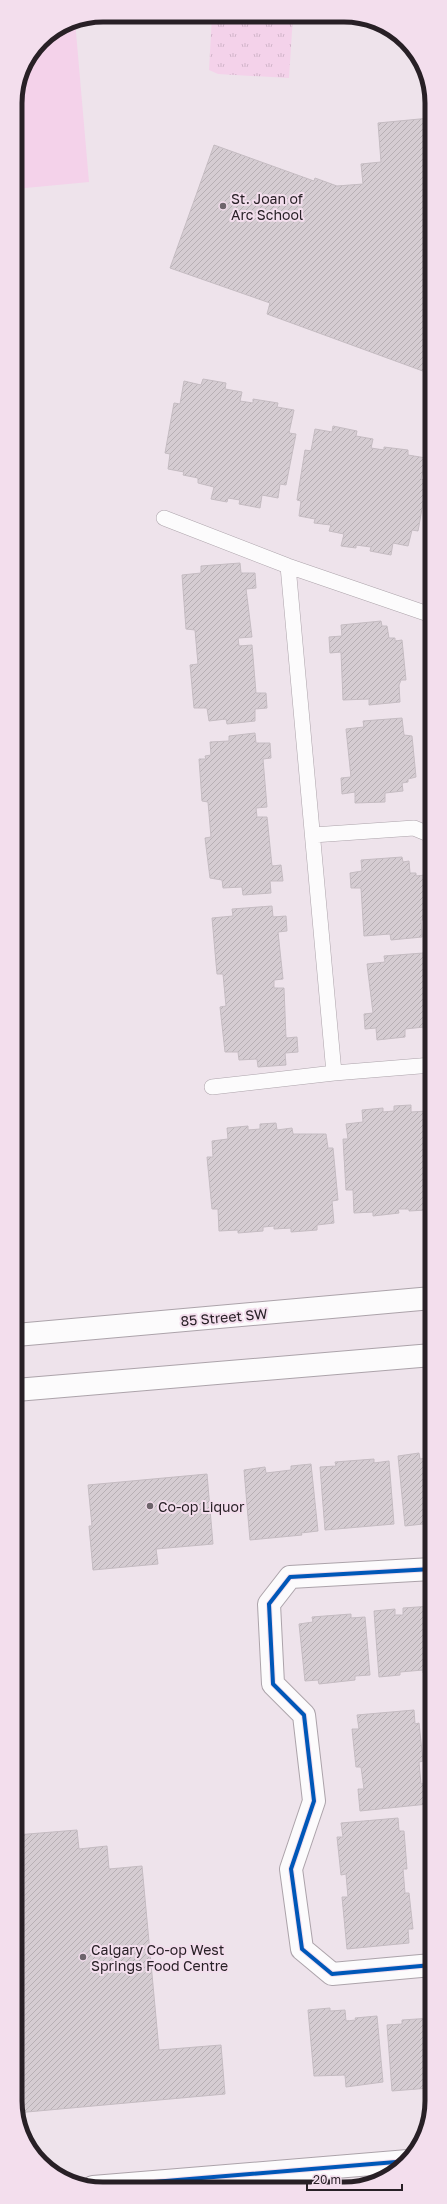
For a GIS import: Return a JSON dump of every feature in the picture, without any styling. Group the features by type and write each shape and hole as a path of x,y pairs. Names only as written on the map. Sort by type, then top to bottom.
{"street":[{"name":"85 Street SW","path":"22,1334 425,1299"},
{"path":"22,1389 425,1356"},
{"path":"425,1569 290,1577 269,1604 273,1684 304,1715 314,1801 291,1869 302,1949 332,1974 425,1966"},
{"path":"156,2182 395,2163"}],"lane":[{"path":"164,518 288,566 425,613"},
{"path":"288,566 334,1073"},
{"path":"313,835 414,828 425,832"},
{"path":"212,1087 334,1073 425,1066"}],"green space":[{"path":"212,22 293,22 289,78 218,74 209,70"},
{"path":"75,27 89,182 22,188 22,97 28,72 42,49 49,42 62,33"}],"building":[{"path":"425,118 425,372 267,314 270,303 170,268 214,145 314,181 315,178 337,186 363,184 361,164 381,162 378,123"},
{"path":"203,379 226,383 225,389 242,392 240,401 253,403 253,399 278,403 277,407 294,410 289,433 296,434 286,485 280,484 278,498 262,495 260,508 239,504 240,500 228,498 227,502 211,499 214,487 198,483 198,478 183,475 184,472 168,469 170,454 165,453 174,403 180,404 184,381 201,385"},
{"path":"333,426 357,431 356,436 373,439 371,448 384,450 384,447 408,450 408,455 425,458 421,479 425,480 425,492 418,531 412,530 408,546 393,543 391,555 370,551 371,547 356,545 356,548 341,546 344,534 329,531 331,525 314,523 315,519 299,516 301,501 297,500 305,450 311,451 315,429 332,432"},
{"path":"240,563 241,573 255,573 256,588 246,589 252,637 238,638 239,646 252,645 256,693 266,693 267,708 255,709 255,721 227,724 226,719 209,721 207,708 194,708 190,665 198,664 195,630 186,629 182,575 201,573 201,566"},
{"path":"381,621 382,626 387,626 389,638 395,638 395,641 402,640 406,680 401,680 399,685 400,702 369,705 369,699 343,700 341,652 330,653 329,637 342,636 341,625"},
{"path":"402,718 404,735 412,736 416,777 408,779 408,782 402,783 403,791 385,793 385,802 355,803 355,792 342,794 341,778 351,777 346,729 364,727 363,721"},
{"path":"255,733 256,743 270,743 271,758 263,759 267,807 256,808 257,817 267,817 272,866 281,865 283,881 270,881 271,893 243,895 242,887 223,888 222,880 210,878 205,838 211,837 208,802 202,801 199,759 206,759 205,756 211,755 210,742 229,741 229,736"},
{"path":"402,857 403,862 409,861 410,873 416,873 416,876 425,875 425,916 422,916 423,920 421,920 422,937 391,940 390,934 364,936 361,888 351,888 350,873 362,871 361,860"},
{"path":"272,906 273,917 286,916 287,931 278,932 283,979 274,980 274,988 284,988 286,1038 297,1037 298,1052 285,1053 286,1065 258,1067 257,1059 239,1060 238,1052 225,1052 220,1007 226,1006 223,974 217,974 212,918 233,916 232,909"},
{"path":"423,953 425,971 425,1018 423,1018 424,1027 405,1029 405,1037 377,1040 376,1028 365,1029 364,1014 373,1013 367,964 385,962 384,956"},
{"path":"411,1105 411,1112 425,1111 425,1210 409,1211 409,1209 398,1209 399,1213 373,1216 373,1212 354,1213 353,1190 346,1190 343,1139 348,1139 346,1124 363,1122 362,1110 383,1108 383,1112 394,1111 394,1106"},
{"path":"276,1123 277,1130 292,1128 293,1134 326,1134 328,1148 333,1148 338,1200 332,1201 334,1223 317,1225 317,1230 291,1232 291,1228 274,1229 274,1226 263,1227 263,1231 238,1233 238,1230 219,1231 218,1209 212,1209 207,1157 213,1157 212,1141 228,1139 227,1128 248,1126 248,1130 260,1129 260,1124"},
{"path":"419,1453 420,1459 425,1458 425,1524 405,1526 398,1456"},
{"path":"374,1459 374,1463 389,1461 394,1524 325,1530 320,1467 336,1466 335,1462"},
{"path":"311,1464 318,1531 301,1533 302,1535 250,1540 244,1470 265,1467 266,1473 291,1470 291,1466"},
{"name":"Co-op Liquor","path":"207,1474 213,1544 156,1549 158,1564 93,1570 89,1526 92,1526 88,1485"},
{"path":"425,1606 425,1673 423,1673 423,1670 400,1672 400,1675 379,1677 374,1611 395,1609 395,1615 403,1615 403,1608"},
{"path":"351,1614 351,1618 365,1617 370,1675 355,1676 355,1680 319,1684 318,1680 305,1681 299,1624 313,1622 312,1617"},
{"path":"414,1710 415,1724 419,1723 423,1761 419,1762 421,1784 425,1783 425,1804 360,1811 358,1789 364,1789 361,1767 356,1767 352,1729 359,1729 357,1715"},
{"path":"398,1818 399,1831 404,1831 407,1869 403,1869 405,1893 409,1893 413,1929 408,1929 409,1943 347,1949 342,1897 348,1897 346,1874 341,1875 337,1837 343,1837 341,1823"},
{"name":"Calgary Co-op West Springs Food Centre","path":"77,1830 79,1849 107,1846 109,1869 142,1866 159,2050 221,2045 225,2094 23,2112 22,1835"},
{"path":"330,2008 330,2011 345,2010 346,2021 356,2020 355,2018 377,2016 383,2082 346,2087 345,2075 314,2076 308,2010"},
{"path":"425,2018 425,2088 392,2091 387,2025 402,2024 402,2020"}],"cycle path":[{"path":"425,1569 290,1577 269,1604 273,1684 304,1715 314,1801 291,1869 302,1949 332,1974 425,1966"},
{"path":"154,2182 396,2162"}],"place":[{"name":"St. Joan of Arc School","path":"223,206"},
{"name":"Co-op Liquor","path":"150,1506"},
{"name":"Calgary Co-op West Springs Food Centre","path":"83,1957"}]}
